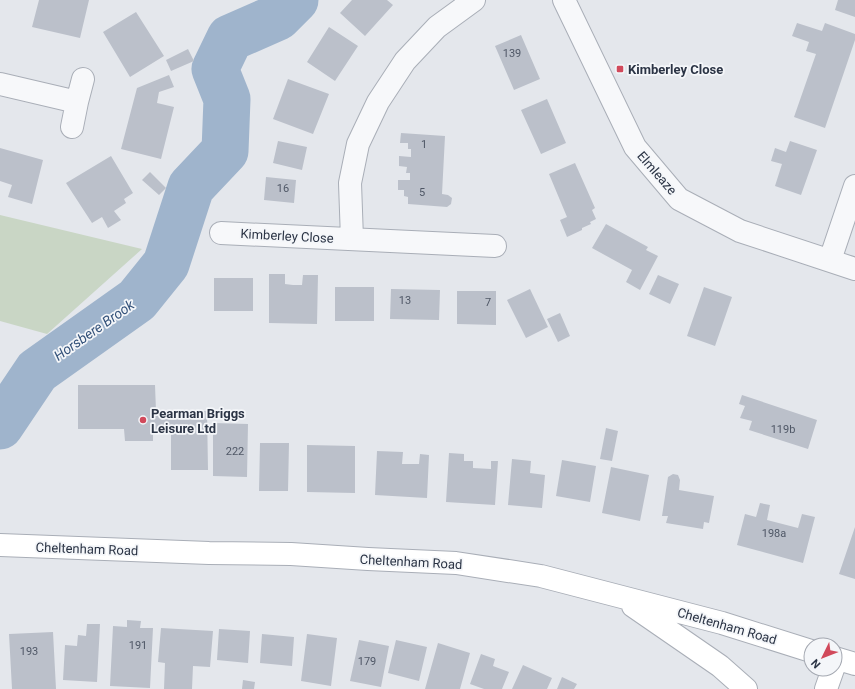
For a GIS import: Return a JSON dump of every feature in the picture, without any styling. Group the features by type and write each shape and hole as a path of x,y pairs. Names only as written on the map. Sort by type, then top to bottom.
{"main road":[{"name":"Cheltenham Road","path":"0,545 209,553 291,554 456,563 541,576 722,623 803,648"},
{"path":"619,596 720,666 746,689"},
{"path":"826,689 832,677"}],"street":[{"name":"Kimberley Close","path":"352,239 350,183 358,144 378,102 405,62 416,50 438,27 474,0"},
{"name":"Elmleaze","path":"564,0 634,147 679,199 740,230 855,269"},
{"path":"72,128 83,79"},
{"path":"0,84 77,102"},
{"path":"830,260 855,186"},
{"name":"Kimberley Close","path":"221,233 495,246"}],"green space":[{"path":"0,215 142,249 47,334 0,321"}],"building":[{"path":"39,0 89,0 80,38 32,27"},
{"path":"352,0 387,0 393,5 365,36 340,13"},
{"path":"838,0 855,0 855,17 835,10"},
{"path":"136,12 164,56 130,77 103,32"},
{"path":"797,23 822,31 825,23 855,34 855,40 825,128 794,117 816,54 806,51 809,42 792,36"},
{"path":"329,27 358,46 335,81 307,62"},
{"path":"521,35 540,79 514,90 495,46"},
{"path":"188,49 194,61 171,71 166,60"},
{"path":"169,75 174,87 159,92 157,103 174,107 161,159 121,149 137,88"},
{"path":"288,79 329,94 313,134 273,119"},
{"path":"547,99 566,143 541,154 521,110"},
{"path":"401,133 445,136 442,194 448,195 452,198 451,204 447,207 408,204 408,197 404,196 404,190 398,190 398,180 410,180 410,173 406,173 407,167 399,166 399,156 411,157 411,149 408,149 408,143 400,143"},
{"path":"278,141 307,147 302,170 273,163"},
{"path":"790,141 817,150 801,195 775,186 782,164 771,161 775,148 786,152"},
{"path":"0,148 43,160 32,204 8,197 12,185 0,181"},
{"path":"111,156 133,193 124,199 126,203 114,211 121,220 108,228 102,217 92,223 66,183"},
{"path":"575,163 595,208 592,210 596,219 590,222 591,224 582,228 582,230 567,237 560,220 567,217 549,174"},
{"path":"150,172 166,188 159,195 142,180"},
{"path":"266,177 296,180 294,203 264,200"},
{"path":"606,224 648,247 646,250 658,256 640,290 626,282 632,270 592,248"},
{"path":"269,274 285,274 285,284 293,285 302,285 303,275 318,275 317,324 269,323"},
{"path":"658,275 679,284 670,304 649,294"},
{"path":"214,278 253,278 253,311 214,311"},
{"path":"335,287 374,287 374,321 335,321"},
{"path":"704,287 732,297 715,346 687,336"},
{"path":"391,289 440,290 439,320 390,319"},
{"path":"530,289 548,327 526,338 507,300"},
{"path":"457,291 496,291 496,325 457,324"},
{"path":"560,313 570,336 558,342 547,319"},
{"name":"Pearman Briggs Leisure Ltd","path":"78,385 155,385 156,411 207,411 208,470 171,470 171,431 153,431 153,441 125,441 124,429 78,429"},
{"path":"742,395 817,420 808,449 749,430 752,421 740,418 745,406 739,404"},
{"path":"213,423 248,424 247,477 213,476"},
{"path":"606,428 618,431 612,461 600,459"},
{"path":"260,443 289,443 288,491 259,491"},
{"path":"307,445 355,446 355,493 307,492"},
{"path":"377,451 403,452 402,464 419,464 420,454 429,455 427,498 375,495"},
{"path":"449,453 464,454 464,461 473,461 473,468 491,469 491,461 498,461 495,505 446,502"},
{"path":"512,459 531,461 530,473 545,475 542,508 508,505"},
{"path":"562,460 596,466 590,502 556,496"},
{"path":"611,467 649,475 640,521 602,513"},
{"path":"673,474 678,475 680,480 679,490 714,496 709,523 704,522 703,529 666,523 668,516 662,516 668,477"},
{"path":"760,503 770,505 767,520 798,528 802,514 815,517 803,563 737,545 745,514 756,517"},
{"path":"855,527 855,579 839,574"},
{"path":"127,620 141,621 140,628 153,628 150,688 110,686 113,626 127,627"},
{"path":"87,624 100,624 97,682 63,680 65,645 77,646 78,635 86,636"},
{"path":"161,628 213,631 210,667 193,666 192,689 164,689 165,663 158,662"},
{"path":"219,629 250,631 248,663 217,660"},
{"path":"53,632 56,689 12,689 9,634"},
{"path":"262,634 294,637 292,666 260,663"},
{"path":"307,634 337,638 331,686 301,681"},
{"path":"359,640 389,646 381,687 350,681"},
{"path":"396,640 427,647 419,681 388,673"},
{"path":"438,643 470,653 460,689 425,689"},
{"path":"481,654 495,659 493,666 509,672 502,689 484,689 470,684"},
{"path":"523,665 552,678 547,689 512,689"},
{"path":"562,677 577,684 574,689 557,689"},
{"path":"243,680 255,682 254,689 242,689"}],"waterway":[{"name":"Horsbere Brook","path":"0,426 37,371 137,300 166,264 191,187 225,151 227,99 215,69 230,38 278,17 295,0"}],"place":[{"name":"Kimberley Close","path":"620,69"},
{"name":"Pearman Briggs Leisure Ltd","path":"143,420"}]}
